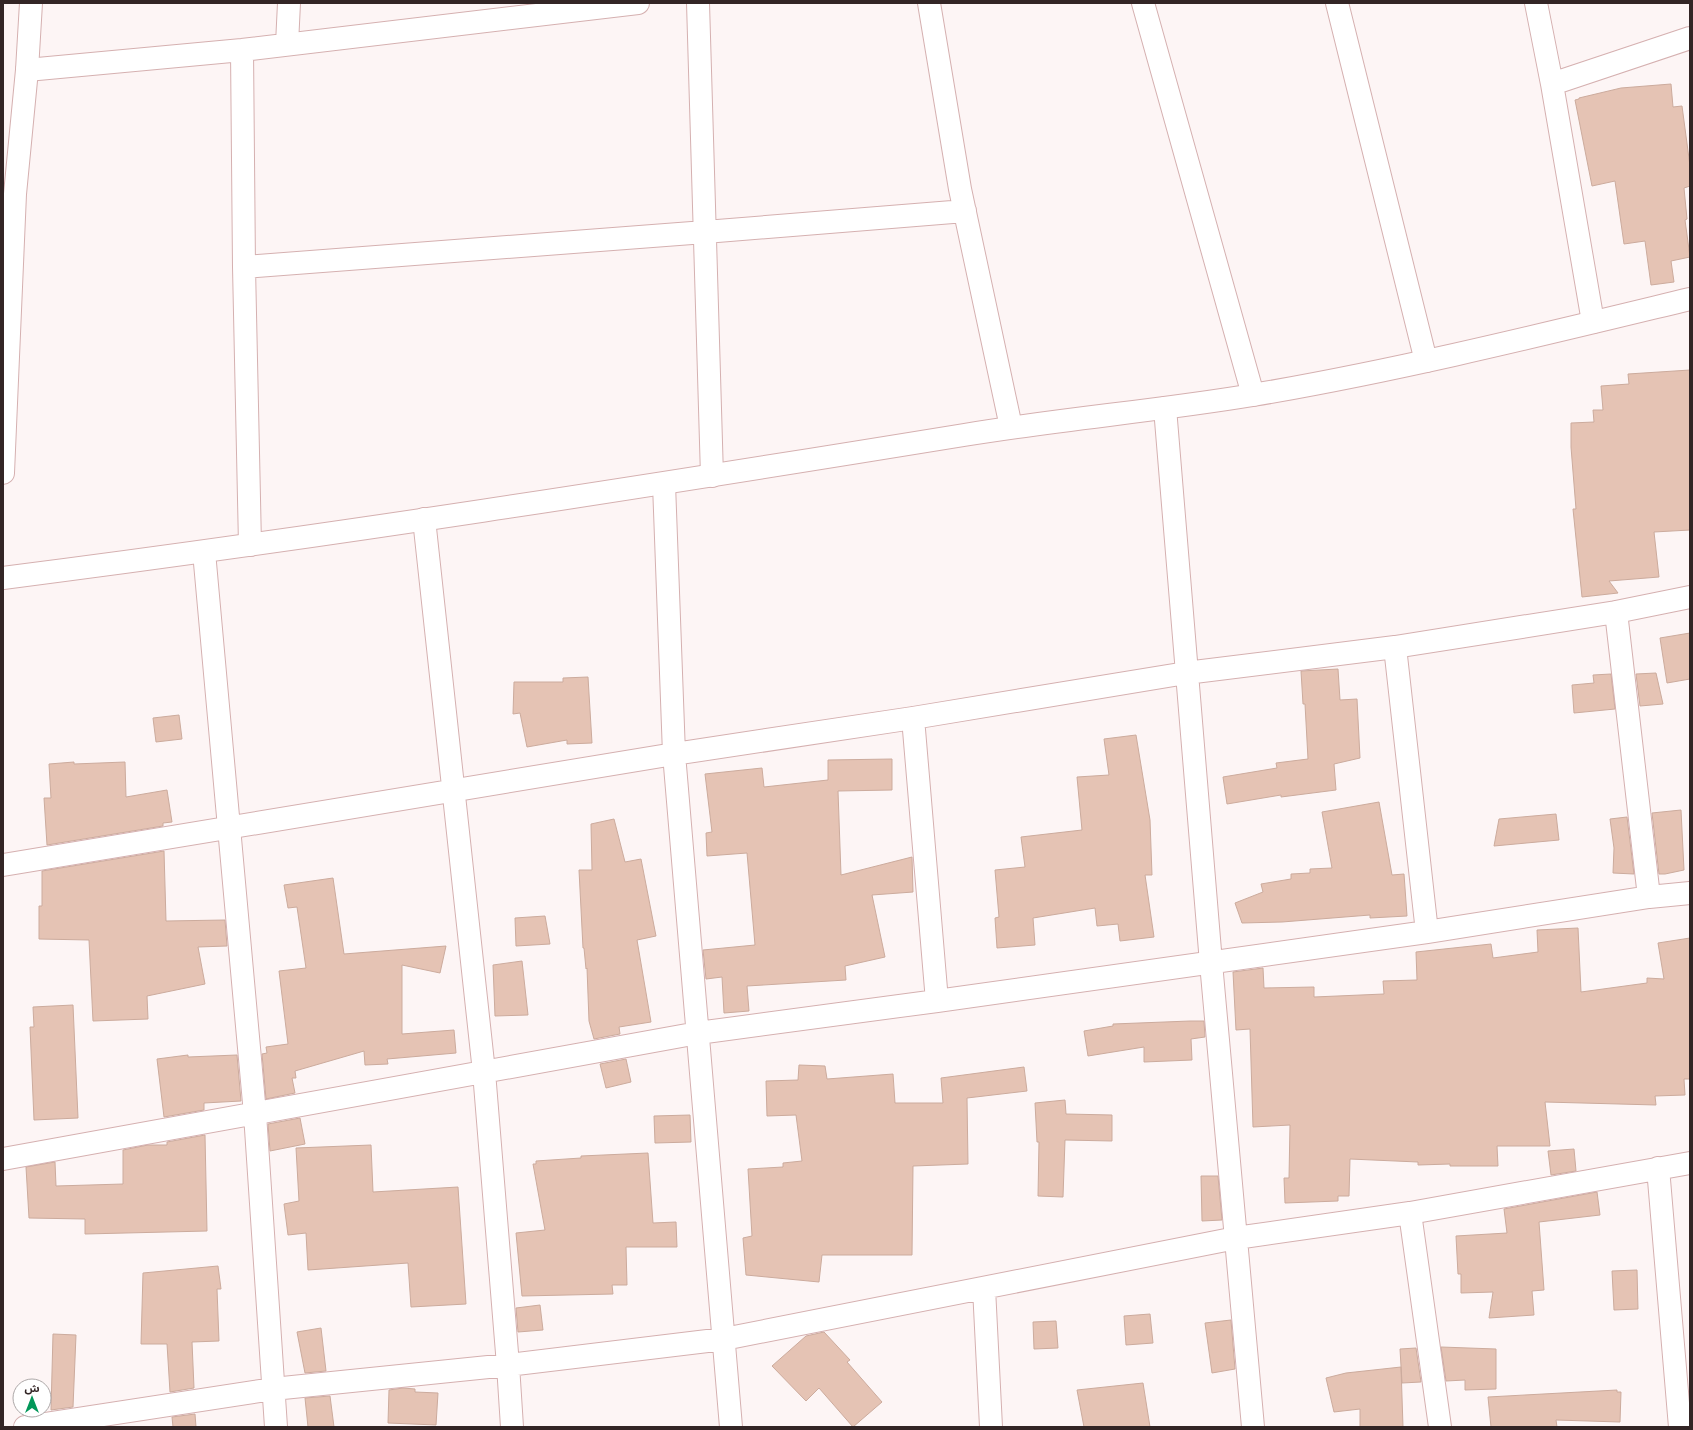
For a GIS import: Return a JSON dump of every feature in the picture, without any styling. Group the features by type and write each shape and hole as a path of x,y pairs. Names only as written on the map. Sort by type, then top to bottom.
{"street":[{"path":"3,473 9,194 28,70 31,3"},
{"path":"287,44 289,3"},
{"path":"28,70 242,50 638,3"},
{"path":"698,3 712,476"},
{"path":"929,3 965,211 1011,427"},
{"path":"1143,3 1253,395"},
{"path":"1337,3 1426,361"},
{"path":"1536,3 1552,84 1593,322"},
{"path":"1552,84 1690,38"},
{"path":"242,50 244,267 250,545"},
{"path":"244,267 965,211"},
{"path":"3,578 204,552 664,484 1011,427 1165,408 1253,395 1426,361 1690,299"},
{"path":"1165,408 1186,673 1253,1427"},
{"path":"664,484 674,754 731,1427"},
{"path":"424,519 484,1072 512,1427"},
{"path":"204,552 255,1114 276,1427"},
{"path":"3,865 674,754 913,718 1186,673 1396,647 1616,612 1690,597"},
{"path":"1616,612 1649,897"},
{"path":"1396,647 1427,932"},
{"path":"913,718 937,1001"},
{"path":"3,1159 698,1033 1427,932 1649,897 1690,893"},
{"path":"25,1427 273,1390 508,1365 724,1339 1236,1238 1410,1213 1690,1163"},
{"path":"1658,1168 1680,1427"},
{"path":"1410,1213 1440,1427"},
{"path":"984,1288 991,1427"}],"building":[{"path":"1671,84 1673,107 1682,106 1690,166 1690,186 1684,188 1687,219 1685,220 1690,257 1671,261 1674,282 1651,285 1645,241 1624,244 1615,181 1592,186 1575,100 1621,88"},
{"path":"1690,370 1690,530 1654,532 1659,577 1609,581 1618,593 1582,597 1573,509 1576,509 1571,447 1571,423 1594,422 1593,410 1603,410 1601,386 1629,384 1628,374"},
{"path":"1690,633 1690,679 1667,683 1660,638"},
{"path":"1338,669 1340,700 1357,699 1360,758 1334,764 1336,790 1281,797 1281,795 1227,804 1223,777 1277,768 1276,763 1308,759 1305,704 1303,704 1301,671"},
{"path":"1656,673 1663,704 1640,706 1636,674"},
{"path":"1611,674 1615,709 1574,713 1572,685 1594,683 1593,675"},
{"path":"588,677 592,743 567,744 567,740 527,747 520,713 513,714 514,682 563,682 563,678"},
{"path":"179,715 182,739 156,742 153,718"},
{"path":"1136,735 1150,820 1152,875 1145,875 1154,937 1120,941 1118,924 1097,926 1095,908 1033,918 1035,945 997,948 995,918 999,917 995,870 1025,867 1021,837 1082,830 1077,777 1109,775 1104,739"},
{"path":"892,759 892,790 838,791 841,875 912,857 913,892 872,895 885,957 845,966 846,980 747,986 749,1011 724,1013 722,977 706,979 703,950 755,945 747,853 707,856 706,833 712,832 705,774 762,768 764,787 828,780 828,760"},
{"path":"74,762 74,764 125,762 126,797 167,790 172,822 163,823 163,826 47,845 44,798 51,798 49,764"},
{"path":"1379,802 1392,875 1404,874 1407,916 1370,918 1370,915 1282,922 1242,923 1235,903 1263,892 1261,884 1291,879 1291,874 1310,873 1310,869 1332,868 1322,812"},
{"path":"1681,810 1684,870 1659,874 1652,813"},
{"path":"1556,814 1559,840 1494,846 1499,819"},
{"path":"1627,817 1634,874 1613,873 1614,848 1610,819"},
{"path":"614,819 625,862 641,859 656,936 637,940 651,1022 619,1027 620,1034 594,1039 589,1021 587,968 586,969 583,948 579,870 592,870 591,824"},
{"path":"164,851 166,921 225,920 227,946 198,947 205,984 147,996 148,1019 93,1021 89,940 39,939 39,906 42,906 42,871"},
{"path":"333,878 344,954 446,946 440,973 402,965 402,1034 454,1030 456,1053 387,1059 388,1064 365,1065 364,1051 295,1071 296,1078 292,1078 295,1093 266,1099 262,1054 267,1053 266,1047 288,1044 279,971 306,968 297,907 288,908 284,885"},
{"path":"545,916 550,944 516,946 515,918"},
{"path":"1578,928 1581,992 1647,983 1647,978 1664,979 1658,943 1690,938 1690,1079 1684,1079 1685,1095 1655,1096 1656,1105 1545,1102 1550,1146 1497,1146 1498,1166 1450,1166 1450,1164 1418,1165 1418,1162 1350,1159 1349,1196 1338,1196 1338,1201 1285,1203 1284,1178 1289,1178 1290,1125 1253,1127 1250,1029 1236,1030 1233,972 1263,968 1264,988 1314,987 1314,997 1384,994 1383,981 1417,980 1416,952 1491,944 1493,958 1538,952 1537,930"},
{"path":"522,961 528,1015 495,1016 493,965"},
{"path":"73,1005 78,1118 34,1120 30,1027 34,1027 33,1007"},
{"path":"1204,1021 1205,1037 1191,1039 1192,1060 1144,1062 1144,1047 1088,1056 1084,1031 1113,1026 1113,1024"},
{"path":"188,1055 188,1057 237,1055 241,1101 204,1103 204,1110 164,1117 157,1059"},
{"path":"626,1059 631,1082 606,1088 600,1064"},
{"path":"799,1065 825,1066 827,1079 893,1074 895,1103 943,1103 941,1078 1024,1067 1027,1091 967,1098 968,1164 913,1166 912,1255 822,1255 819,1282 746,1275 743,1238 752,1236 748,1169 783,1167 783,1163 802,1161 796,1115 767,1116 766,1081 798,1080"},
{"path":"1065,1100 1066,1114 1112,1115 1112,1141 1065,1140 1063,1197 1038,1196 1039,1142 1037,1142 1035,1103"},
{"path":"690,1115 691,1142 655,1143 654,1116"},
{"path":"300,1118 305,1144 270,1151 268,1124"},
{"path":"205,1135 207,1231 85,1234 85,1219 29,1218 26,1167 55,1162 56,1186 123,1184 123,1150 148,1145 167,1145 167,1142"},
{"path":"371,1145 373,1192 458,1187 466,1304 411,1307 408,1263 308,1270 306,1233 288,1235 284,1204 299,1201 296,1148"},
{"path":"1574,1149 1576,1171 1551,1175 1548,1151"},
{"path":"648,1153 653,1223 676,1222 677,1247 626,1247 627,1285 612,1285 613,1294 522,1296 516,1233 545,1230 533,1164 536,1164 536,1161 581,1158 581,1156"},
{"path":"1201,1176 1218,1176 1222,1220 1202,1221"},
{"path":"1597,1192 1600,1215 1539,1222 1544,1290 1532,1291 1534,1315 1489,1318 1493,1292 1461,1293 1461,1274 1458,1274 1456,1236 1507,1233 1504,1209"},
{"path":"218,1266 221,1289 217,1289 219,1341 192,1342 194,1388 170,1392 167,1344 141,1344 143,1273"},
{"path":"1637,1270 1638,1309 1614,1310 1612,1271"},
{"path":"540,1305 543,1330 518,1332 516,1308"},
{"path":"1150,1314 1153,1343 1126,1345 1124,1316"},
{"path":"1231,1320 1235,1369 1212,1373 1205,1323"},
{"path":"1056,1321 1058,1348 1034,1349 1033,1322"},
{"path":"321,1328 326,1371 305,1373 297,1332"},
{"path":"824,1332 850,1360 847,1362 882,1402 853,1427 819,1388 806,1401 772,1366 806,1336"},
{"path":"53,1334 76,1335 73,1407 52,1410"},
{"path":"1441,1347 1496,1349 1496,1389 1465,1390 1465,1380 1446,1381"},
{"path":"1416,1348 1421,1382 1402,1383 1400,1349"},
{"path":"1401,1367 1403,1427 1360,1427 1360,1409 1334,1412 1326,1378 1346,1373"},
{"path":"1143,1383 1150,1427 1084,1427 1077,1390"},
{"path":"403,1388 415,1389 415,1392 438,1393 436,1425 388,1423 389,1390"},
{"path":"1617,1390 1617,1392 1621,1392 1620,1422 1556,1420 1557,1427 1491,1427 1488,1397"},
{"path":"330,1396 334,1427 308,1427 305,1398"},
{"path":"195,1414 196,1427 173,1427 172,1417"}]}
